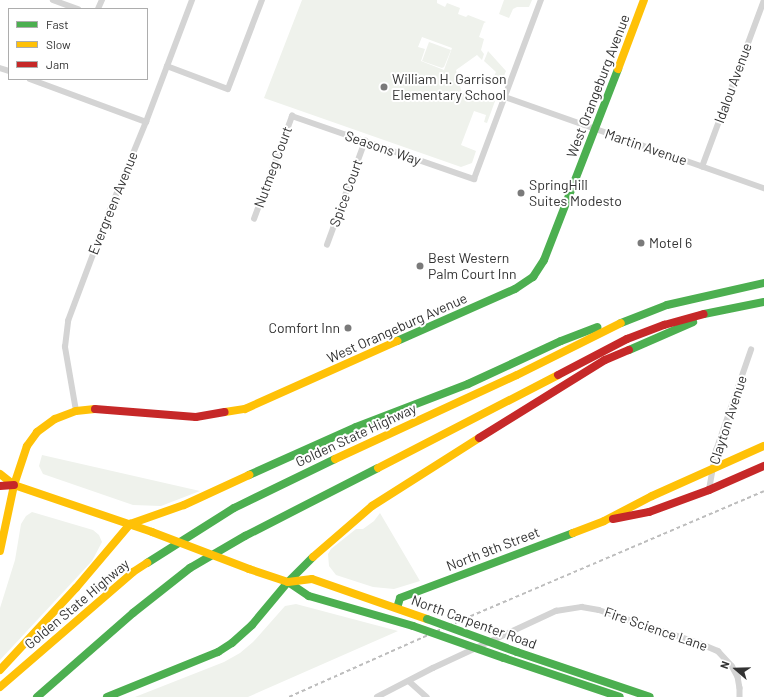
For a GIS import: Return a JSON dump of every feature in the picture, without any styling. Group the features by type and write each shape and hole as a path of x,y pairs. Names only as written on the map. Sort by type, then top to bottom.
{"main road":[{"name":"West Orangeburg Avenue","path":"0,551 14,485 27,446 37,432 56,419 76,411 96,409 196,417 244,409 515,289 533,277 544,260 596,129 644,0"},
{"name":"Golden State Highway","path":"0,687 133,572 234,508 386,434 517,375 610,328 667,305 696,297 764,283"},
{"path":"37,697 133,613 173,581 190,568 225,548 595,354 627,339 664,325 716,310 764,302"},
{"path":"0,670 76,588 130,524 184,505 356,427 468,384 561,341 610,322 667,305"},
{"path":"107,697 218,652 232,643 252,625 288,582 320,550 372,506 435,464 605,360 716,310"},
{"name":"North 9th Street","path":"397,608 400,598 604,521 652,496 764,446"},
{"name":"North 9th Street","path":"604,521 649,512 709,490 764,466"},
{"path":"0,474 14,485"},
{"path":"0,486 14,485"},
{"name":"North Carpenter Road","path":"14,485 130,524 249,569 288,582 309,596 413,626 620,697"},
{"name":"North Carpenter Road","path":"288,582 312,579 517,652 650,697"}],"street":[{"path":"53,0 75,8"},
{"name":"Evergreen Avenue","path":"76,411 65,347 68,321 192,0"},
{"path":"167,66 228,89 262,0"},
{"path":"505,97 541,0"},
{"name":"Idalou Avenue","path":"702,167 764,0"},
{"path":"33,80 146,122"},
{"name":"Martin Avenue","path":"505,97 764,188"},
{"name":"Seasons Way","path":"292,116 474,179 505,97"},
{"name":"Nutmeg Court","path":"254,218 292,116"},
{"name":"Spice Court","path":"327,245 364,141"},
{"name":"Clayton Avenue","path":"709,490 716,451 751,350"},
{"name":"Fire Science Lane","path":"409,681 491,641 564,608 582,607 599,610 709,647 726,659 732,666 740,688 740,697"},
{"path":"377,697 409,681 427,697"}],"shaded area":[{"name":"William H. Garrison Elementary School","path":"302,0 437,0 437,3 445,7 447,3 460,8 458,14 466,17 468,15 486,22 484,23 479,37 484,39 481,50 484,54 482,60 477,55 456,70 462,94 487,95 488,93 498,93 487,123 484,122 486,115 474,111 461,145 476,151 472,163 461,167 264,98","holes":["422,37 452,48 444,70 421,61 425,49 418,47"]},
{"path":"504,0 532,0 529,7 517,7 513,9 509,18 499,14"},
{"path":"429,42 451,50 444,67 442,68 422,61"},
{"path":"488,51 506,71 502,81 494,76 496,72 484,61"},
{"path":"42,455 200,491 161,506 133,505 43,474 39,466"},
{"path":"32,512 93,530 99,535 102,542 92,561 0,660 0,608 15,560 21,524 26,516"},
{"path":"380,513 420,581 394,589 373,587 336,575 329,566 328,554 331,549 356,529 363,529 374,521"},
{"path":"296,604 398,631 248,697 135,697 224,662 240,653 253,642 285,606"}],"railway":[{"path":"289,697 464,619 764,491"}],"traffic: fast":[{"path":"397,341 515,289 533,277 544,260 618,69"},
{"path":"621,323 667,305 764,283"},
{"path":"704,314 764,302"},
{"path":"629,350 693,322"},
{"path":"249,475 356,427 468,384 561,341 597,327"},
{"path":"147,563 234,508 335,459"},
{"path":"37,697 133,613 190,568 245,536 378,468"},
{"path":"397,608 400,598 573,533"},
{"path":"107,697 218,652 232,643 252,625 288,582 313,557"},
{"path":"288,582 309,596 413,626"},
{"path":"427,619 517,652"},
{"path":"413,626 504,658"},
{"path":"517,652 650,697"},
{"path":"504,658 620,697"}],"traffic: slow":[{"path":"618,69 644,0"},
{"path":"335,459 517,375 621,323"},
{"path":"225,412 245,409 397,341"},
{"path":"378,468 558,375"},
{"path":"0,551 14,485 27,446 37,432 55,419 76,411 95,409"},
{"path":"313,557 372,506 479,438"},
{"path":"573,533 604,521 652,496 764,446"},
{"path":"0,474 14,485 152,532"},
{"path":"0,670 76,588 130,524 184,505 249,475"},
{"path":"152,532 249,569"},
{"path":"0,687 133,572 147,563"},
{"path":"249,569 288,582"},
{"path":"288,582 312,579 427,619"}],"traffic: jam":[{"path":"558,375 627,339 664,325 704,314"},
{"path":"479,438 605,360 629,350"},
{"path":"95,409 196,417 225,412"},
{"path":"613,519 649,512 709,490 764,466"},
{"path":"0,486 14,485"}],"place":[{"name":"William H. Garrison Elementary School","path":"384,87"},
{"name":"SpringHill Suites Modesto","path":"521,193"},
{"name":"Motel 6","path":"641,243"},
{"name":"Best Western Palm Court Inn","path":"420,266"},
{"name":"Comfort Inn","path":"348,328"}]}
